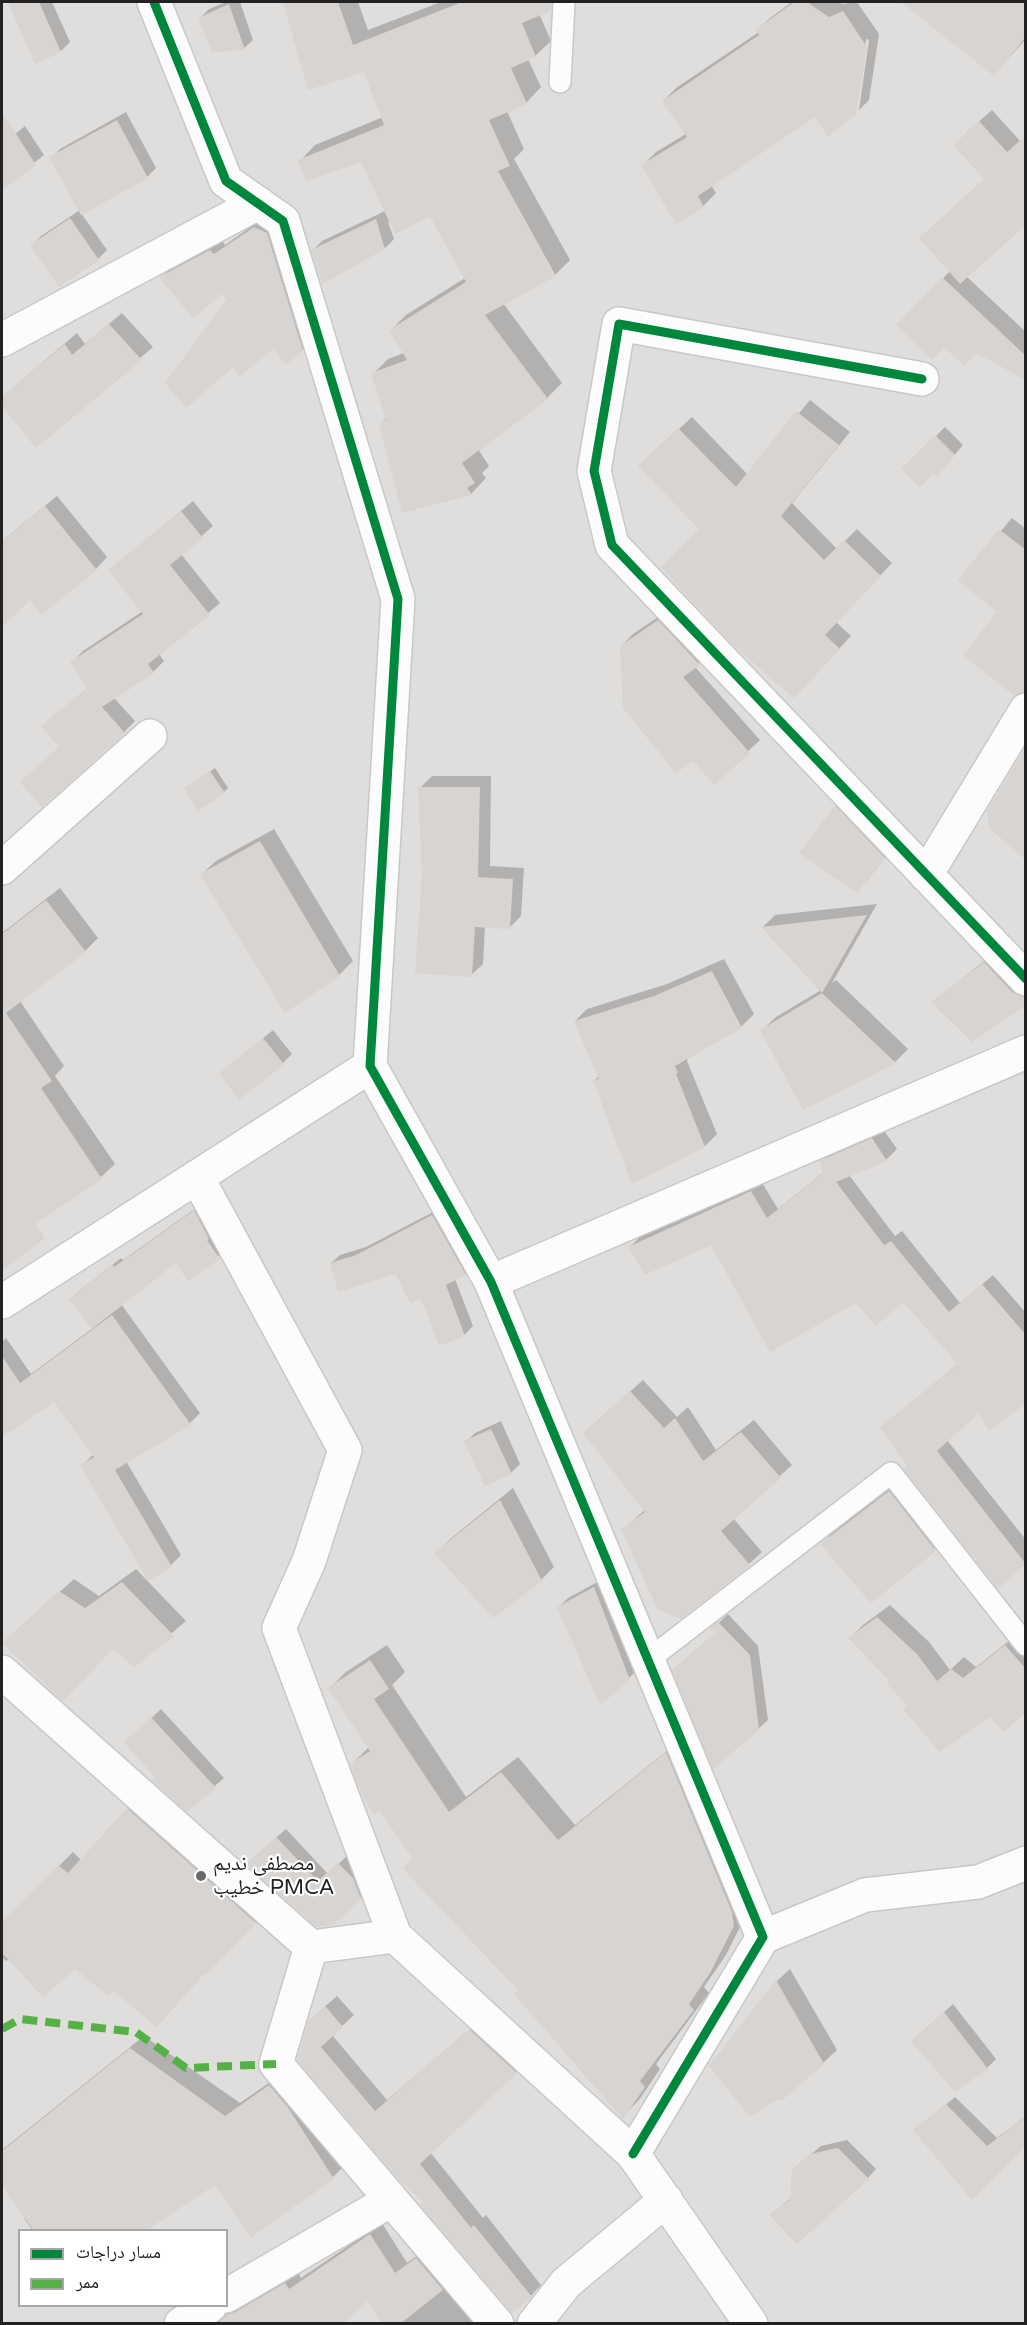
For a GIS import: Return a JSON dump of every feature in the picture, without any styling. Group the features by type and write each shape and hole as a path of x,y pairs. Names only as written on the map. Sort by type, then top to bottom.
{"street":[{"path":"154,2 226,181 283,221 398,599 370,1066 491,1282 763,1937"},
{"path":"2,340 258,203"},
{"path":"922,379 619,324 594,471 612,544 1026,980"},
{"path":"926,875 1026,710"},
{"path":"2,868 150,736"},
{"path":"491,1282 1026,1052"},
{"path":"2,1302 370,1066"},
{"path":"197,1177 345,1450 309,1561 279,1628 395,1936 633,2154 751,2324"},
{"path":"2,1672 311,1947 395,1936"},
{"path":"633,2154 763,1937 865,1895 978,1882 1026,1863"},
{"path":"311,1947 276,2064 497,2324"},
{"path":"228,2295 391,2200"},
{"path":"534,2324 566,2283 666,2200"},
{"path":"181,2324 208,2307"}],"lane":[{"path":"560,82 564,2"},
{"path":"648,1660 891,1473 1026,1645"}],"shaded area":[{"path":"2,2 1025,2 1025,2323 2,2324"}],"building":[{"path":"8,2 39,2 61,52 35,64"},
{"path":"283,2 338,2 353,45 462,2 551,2 551,11 522,23 536,57 511,68 527,104 489,120 510,166 498,171 556,276 485,315 548,399 462,463 475,483 467,488 472,495 402,513 379,424 386,419 371,373 407,360 389,330 466,282 430,216 395,234 361,162 306,181 298,160 384,125 364,72 308,90"},
{"path":"794,2 807,2 829,17 843,11 867,47 856,114 828,137 815,117 698,196 704,207 676,224 641,165 687,137 662,101 759,35 755,30"},
{"path":"901,2 1026,2 1026,37 994,76"},
{"path":"229,4 245,50 212,52 198,18"},
{"path":"2,112 36,165 2,190"},
{"path":"117,120 148,178 81,215 49,157"},
{"path":"979,121 1007,152 1026,135 1026,225 960,284 919,238 984,179 953,145"},
{"path":"70,218 99,260 59,287 30,245"},
{"path":"376,219 385,249 322,284 311,250"},
{"path":"254,227 267,233 303,351 286,365 273,349 240,376 233,367 186,408 165,383 227,299 222,294 193,318 159,277 210,250 214,254"},
{"path":"942,277 1026,356 1026,380 976,353 964,366 944,347 932,360 896,325"},
{"path":"109,324 142,360 36,448 2,406 2,396 65,344 72,355"},
{"path":"796,411 839,445 781,516 824,560 844,540 881,576 825,635 840,649 794,698 731,643 661,567 699,529 638,466 678,428 736,487"},
{"path":"935,435 955,455 937,477 933,474 920,487 901,469"},
{"path":"45,506 97,570 41,615 30,600 2,627 2,541"},
{"path":"181,511 203,538 170,565 210,615 148,664 154,673 102,707 125,733 42,807 20,782 59,747 41,726 87,688 70,662 143,614 108,570"},
{"path":"999,529 1026,550 1026,691 1015,696 963,655 997,612 958,580"},
{"path":"658,620 700,665 683,677 750,753 714,785 693,761 676,773 623,708 620,646"},
{"path":"1026,747 1026,860 989,828 987,811"},
{"path":"210,771 225,793 198,811 184,788"},
{"path":"418,787 480,787 478,877 513,879 510,929 475,927 472,977 415,973 422,875"},
{"path":"835,805 885,858 857,893 799,853"},
{"path":"260,841 340,976 285,1013 200,874"},
{"path":"46,900 86,952 6,1013 52,1081 41,1088 102,1179 35,1224 45,1238 2,1271 2,934"},
{"path":"867,915 822,993 761,927 805,922"},
{"path":"984,962 1012,992 1026,997 1026,1005 972,1042 931,1002"},
{"path":"712,971 742,1028 675,1066 678,1073 676,1074 705,1147 632,1184 593,1080 599,1079 574,1021 654,996"},
{"path":"822,993 896,1063 803,1110 760,1030"},
{"path":"263,1038 284,1064 239,1100 219,1073"},
{"path":"872,1138 887,1161 836,1182 884,1245 891,1241 949,1312 982,1284 1026,1335 1026,1403 989,1431 979,1413 937,1451 1026,1564 998,1589 904,1469 908,1467 880,1427 958,1364 903,1302 876,1326 856,1303 770,1352 711,1245 645,1275 628,1247 751,1191 767,1218 823,1173 819,1161"},
{"path":"194,1210 209,1239 207,1240 220,1259 188,1281 176,1263 92,1329 69,1299 112,1265 114,1267"},
{"path":"432,1215 466,1275 446,1285 465,1336 439,1346 421,1298 411,1304 395,1274 338,1292 330,1263 356,1255"},
{"path":"112,1315 191,1425 115,1470 172,1567 148,1581 80,1465 94,1457 54,1402 2,1437 2,1356 20,1383"},
{"path":"630,1391 664,1428 675,1418 703,1461 741,1432 781,1478 721,1531 750,1565 681,1619 658,1610 621,1529 645,1512 583,1433"},
{"path":"491,1429 512,1474 485,1486 464,1441"},
{"path":"889,1491 936,1551 871,1603 820,1544"},
{"path":"500,1500 542,1581 493,1618 434,1553"},
{"path":"122,1582 174,1636 134,1667 113,1649 63,1701 2,1643 59,1591 85,1608"},
{"path":"594,1587 630,1680 600,1705 557,1607"},
{"path":"877,1617 917,1654 937,1681 951,1669 963,1678 1005,1645 1026,1669 1026,1712 1004,1732 990,1717 940,1752 903,1709 907,1705 888,1685 888,1679 848,1638"},
{"path":"718,1622 750,1655 759,1730 713,1769 672,1670 716,1632 709,1629"},
{"path":"370,1660 389,1689 374,1699 449,1812 501,1772 558,1840 666,1752 732,1912 734,1926 710,1973 689,2004 694,2010 640,2081 645,2087 623,2119 514,1994 518,1990 403,1869 412,1858 380,1811 374,1815 364,1799 350,1764 370,1751 328,1688"},
{"path":"151,1717 216,1788 187,1812 152,1780 155,1777 124,1742"},
{"path":"127,1808 256,1923 207,1974 205,1972 157,2027 114,1991 109,1996 75,1969 43,1997 2,1953 2,1921 58,1865 68,1873"},
{"path":"276,1837 318,1881 338,1863 353,1878 361,1899 333,1925 317,1927 246,1864"},
{"path":"776,1980 824,2064 782,2100 776,2100 750,2117 709,2066"},
{"path":"325,2006 343,2027 321,2047 375,2111 469,2029 517,2073 420,2164 471,2228 474,2225 532,2297 512,2313 420,2205 423,2202 395,2175 297,2060 309,2020"},
{"path":"944,2012 988,2069 955,2092 911,2041"},
{"path":"130,2048 225,2116 269,2085 287,2106 334,2179 251,2237 215,2185 149,2229 32,2229 2,2185 2,2151"},
{"path":"946,2104 987,2146 1026,2116 1026,2146 972,2200 913,2130"},
{"path":"838,2148 869,2179 797,2244 769,2215 790,2200 792,2169 810,2154"},
{"path":"370,2234 395,2273 416,2258 443,2290 400,2324 383,2324 367,2301 343,2324 217,2324 227,2315 285,2283 289,2289"}],"marked path":[{"path":"2,2029 20,2019 136,2032 186,2068 276,2064"}],"cycle path":[{"path":"154,2 226,181 283,221 398,599 370,1066 491,1282 763,1937 633,2154"},
{"path":"922,379 619,324 594,471 612,545 1026,979"}],"place":[{"name":"مصطفى نديم خطيب PMCA","path":"201,1876"}]}
